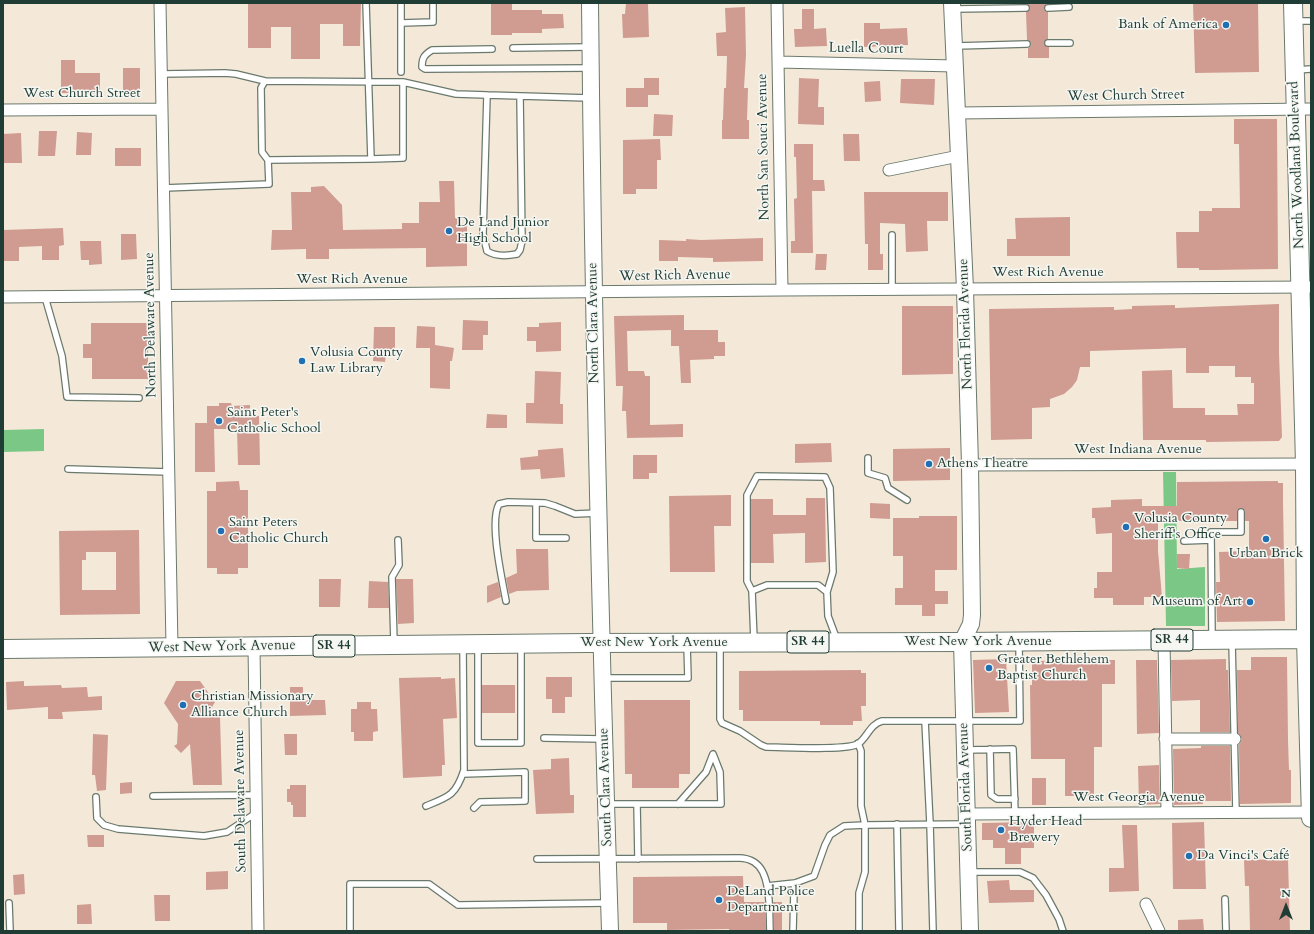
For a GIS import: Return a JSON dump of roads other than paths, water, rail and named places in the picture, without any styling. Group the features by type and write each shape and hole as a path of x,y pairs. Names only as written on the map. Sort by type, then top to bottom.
{"main road":[{"name":"North Woodland Boulevard","path":"1293,3 1293,21 1302,69 1303,109 1311,818"},
{"name":"West New York Avenue","path":"3,649 470,644 1308,639"}],"street":[{"name":"North Delaware Avenue","path":"160,3 172,647"},
{"name":"North Clara Avenue","path":"590,3 593,292 602,643"},
{"name":"North San Souci Avenue","path":"777,3 782,290"},
{"name":"North Florida Avenue","path":"952,6 965,289 970,465 972,615 971,624 962,642"},
{"name":"Luella Court","path":"778,62 955,66"},
{"name":"West Church Street","path":"3,110 162,109"},
{"name":"West Church Street","path":"957,113 1303,109"},
{"path":"889,170 959,156"},
{"name":"West Rich Avenue","path":"3,298 892,289 1306,287"},
{"name":"West Indiana Avenue","path":"970,465 1308,464"},
{"path":"1164,640 1167,813"},
{"name":"South Florida Avenue","path":"962,642 970,931"},
{"name":"South Clara Avenue","path":"602,643 610,931"},
{"name":"South Delaware Avenue","path":"254,646 258,931"},
{"path":"1166,739 1235,739"},
{"name":"West Georgia Avenue","path":"967,819 1015,814 1311,812"},
{"path":"1146,904 1159,931"}],"lane":[{"path":"366,3 371,159"},
{"path":"401,3 401,72"},
{"path":"401,23 433,22 433,3"},
{"path":"952,6 1026,8"},
{"path":"1048,8 1069,7"},
{"path":"1293,21 1311,21"},
{"path":"1048,43 1070,43"},
{"path":"954,46 1027,44"},
{"path":"513,48 591,47"},
{"path":"492,49 432,50 425,54 422,60 422,67 425,69 591,68"},
{"path":"162,74 225,73 236,74 265,82 403,82 456,94 591,98"},
{"path":"164,188 269,184 268,160 262,152 261,88 265,82"},
{"path":"268,160 403,158 403,82"},
{"path":"487,95 483,234 487,251 491,254 506,255 517,254 520,250 522,241 520,96"},
{"path":"892,235 892,289"},
{"path":"45,297 62,356 67,397 139,398"},
{"path":"868,458 868,473 885,478 888,488 907,500"},
{"path":"68,469 169,472"},
{"path":"754,643 752,591 747,581 747,495 757,476 825,477 830,488 833,572 827,592 828,616 837,642"},
{"path":"506,601 496,536 496,509 500,504 508,502 545,503 575,514 598,513"},
{"path":"536,503 536,538 566,538"},
{"path":"1212,640 1211,532 1241,532 1241,512"},
{"path":"394,645 392,577 399,565 398,540"},
{"path":"1184,541 1211,540"},
{"path":"752,591 767,585 818,584 827,592"},
{"path":"1232,640 1236,812"},
{"path":"720,643 720,720 722,723 740,731 766,747 840,747 858,743 874,724 878,722 963,720 1020,721 1019,641"},
{"path":"602,678 688,678 687,643"},
{"path":"470,644 478,743 521,743 521,644"},
{"path":"426,806 447,798 455,790 463,774 470,644"},
{"path":"925,721 933,931"},
{"path":"544,738 604,739"},
{"path":"858,743 860,751 861,806 865,825 865,872 859,893 859,931"},
{"path":"990,749 991,795 997,799 1015,799"},
{"path":"964,750 1013,749 1015,814"},
{"path":"606,804 637,804 678,804 721,804 720,772 713,754 706,772 678,804"},
{"path":"463,774 525,772 525,801 480,802 474,808"},
{"path":"153,796 256,795"},
{"path":"96,797 97,818 104,825 118,829 204,836 228,832 256,812"},
{"path":"637,804 638,859"},
{"path":"767,886 795,883 814,876 825,844 830,835 844,826 930,824 967,819"},
{"path":"896,824 899,931"},
{"path":"537,860 747,859 755,862 763,872 769,892 770,931"},
{"path":"968,872 1020,872 1032,878 1046,895 1059,919 1063,931"},
{"path":"793,931 795,883"},
{"path":"350,931 350,884 429,884 458,905 609,903"},
{"path":"1225,899 1226,931"},
{"path":"8,903 10,931"}],"place":[{"name":"Bank of America","path":"1226,25"},
{"name":"De Land Junior High School","path":"449,231"},
{"name":"Volusia County Law Library","path":"302,361"},
{"name":"Saint Peter's Catholic School","path":"219,421"},
{"name":"Athens Theatre","path":"929,464"},
{"name":"Volusia County Sheriff's Office","path":"1126,527"},
{"name":"Saint Peters Catholic Church","path":"221,531"},
{"name":"Urban Brick","path":"1266,539"},
{"name":"Museum of Art","path":"1250,602"},
{"name":"Greater Bethlehem Baptist Church","path":"989,668"},
{"name":"Christian Missionary Alliance Church","path":"183,705"},
{"name":"Hyder Head Brewery","path":"1001,830"},
{"name":"Da Vinci's Café","path":"1189,856"},
{"name":"DeLand Police Department","path":"719,900"}]}
